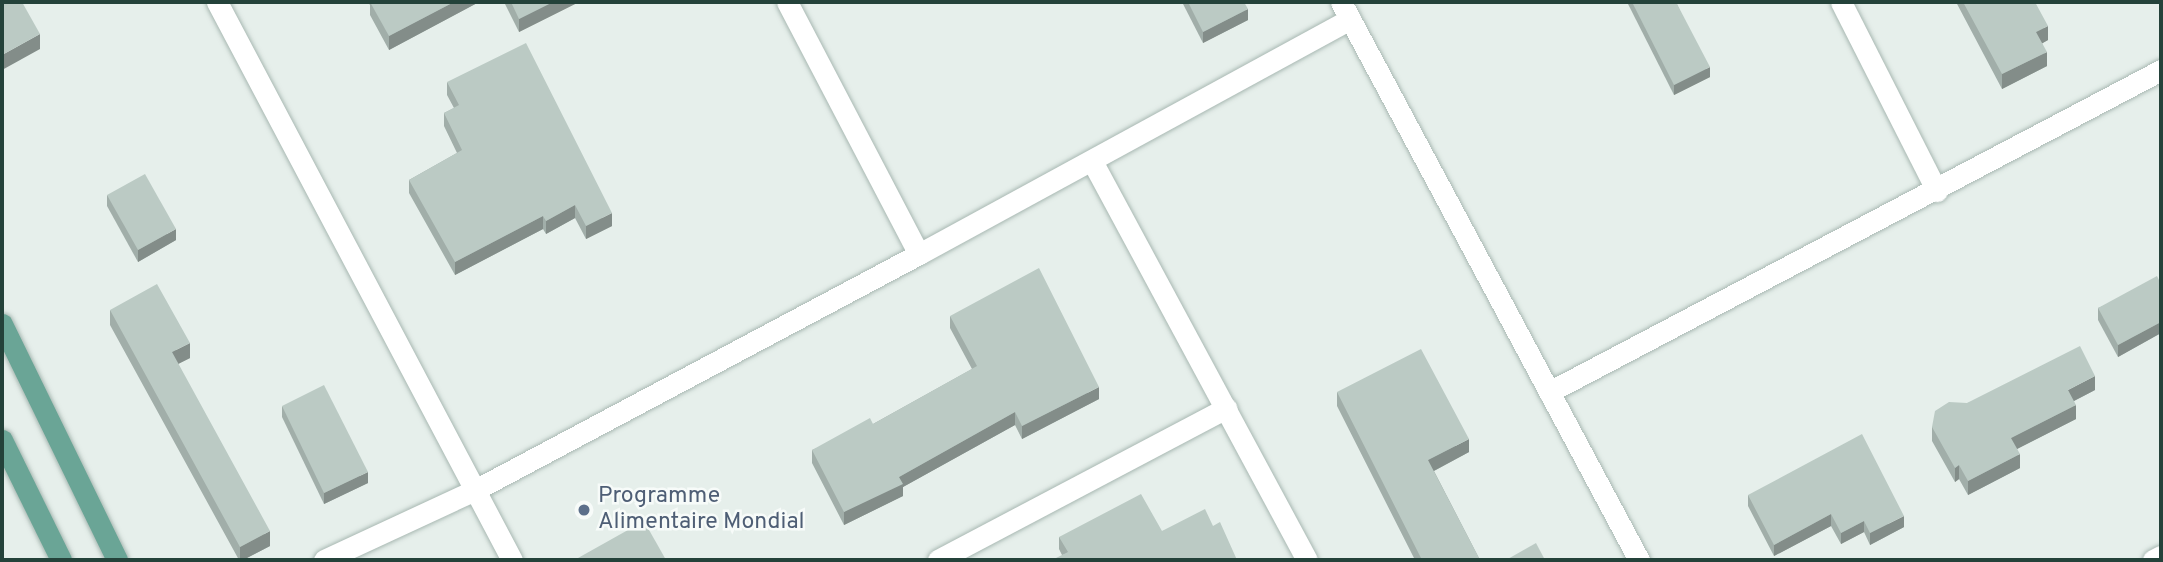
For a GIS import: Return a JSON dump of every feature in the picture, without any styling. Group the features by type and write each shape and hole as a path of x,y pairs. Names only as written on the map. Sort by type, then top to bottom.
{"main road":[{"path":"2,324 117,560"},
{"path":"2,440 61,560"}],"street":[{"path":"217,2 512,560"},
{"path":"788,2 919,254"},
{"path":"1841,2 1937,191"},
{"path":"324,560 475,490 1092,161 1345,10 1639,560"},
{"path":"1549,392 1937,191 2161,70"},
{"path":"1092,161 1307,560"},
{"path":"938,560 978,551 1226,408"},
{"path":"2153,560 2161,556"}],"building":[{"path":"2,2 22,2 40,34 2,55"},
{"path":"370,2 454,2 389,36"},
{"path":"511,2 553,2 519,19"},
{"path":"1188,2 1244,2 1248,9 1203,32"},
{"path":"1632,2 1676,2 1710,67 1674,85"},
{"path":"1963,2 2035,2 2048,26 2036,32 2047,52 2002,74"},
{"path":"526,43 612,213 586,226 575,205 546,221 543,216 455,262 409,180 462,150 444,113 459,105 447,82"},
{"path":"145,174 176,229 138,250 107,195"},
{"path":"1039,268 1099,387 1022,426 1015,412 899,477 903,484 844,512 812,450 870,418 873,424 977,366 950,316"},
{"path":"2157,276 2161,284 2161,322 2118,345 2098,308"},
{"path":"157,284 190,343 172,352 270,531 240,547 110,310"},
{"path":"2080,346 2095,376 2068,390 2076,405 2011,438 2020,454 1968,481 1959,465 1955,468 1932,427 1935,411 1949,402 1967,403"},
{"path":"1421,349 1469,439 1428,460 1480,560 1422,560 1337,392"},
{"path":"324,385 368,472 324,493 282,406"},
{"path":"1862,434 1904,516 1870,533 1864,521 1841,533 1831,514 1774,545 1748,495"},
{"path":"1141,494 1162,531 1205,509 1213,526 1220,522 1237,560 1054,560 1068,552 1059,537"},
{"path":"644,521 666,560 578,558"},
{"path":"1536,543 1545,560 1506,560"}],"place":[{"name":"Programme Alimentaire Mondial","path":"584,510"}]}
